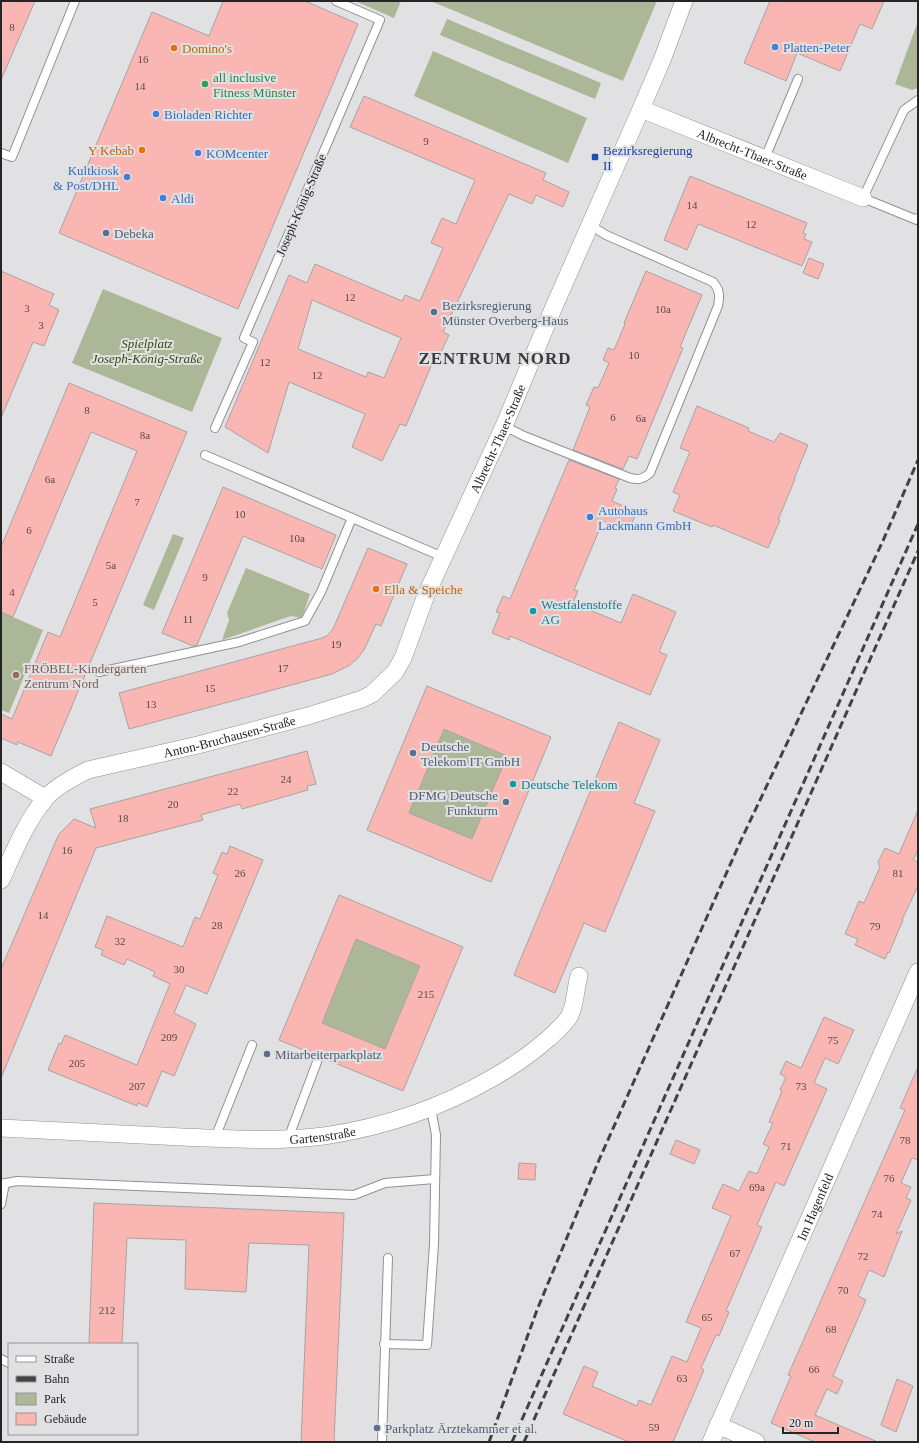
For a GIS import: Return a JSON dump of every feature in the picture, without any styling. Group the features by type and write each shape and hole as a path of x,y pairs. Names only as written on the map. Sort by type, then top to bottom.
{"street":[{"name":"Albrecht-Thaer-Straße","path":"403,658 426,595 504,426 550,316 662,60 684,1"},
{"name":"Albrecht-Thaer-Straße","path":"641,109 863,198"},
{"name":"Anton-Bruchausen-Straße","path":"1,880 24,830 45,798 70,780 88,770 205,743 308,716 362,699 372,694 395,672 403,658"},
{"path":"1,772 45,798"},
{"name":"Im Hagenfeld","path":"711,1442 918,972"},
{"name":"Gartenstraße","path":"1,1128 214,1138 288,1138 324,1136 392,1122 432,1109 475,1088 521,1062 557,1030 570,1015 573,1009 579,976"},
{"path":"718,1425 756,1442"}],"lane":[{"path":"1,153 12,157 75,1"},
{"name":"Joseph-König-Straße","path":"215,428 253,342 244,338 380,20 336,1"},
{"path":"765,158 798,79"},
{"path":"863,198 904,110 918,100"},
{"name":"Albrecht-Thaer-Straße","path":"863,198 917,220 918,218"},
{"path":"504,426 524,436 630,478 638,480 644,478 650,473 718,306 720,297 719,288 713,282 606,235 590,225"},
{"path":"205,455 443,557"},
{"path":"99,672 239,642 305,621 321,592 352,518"},
{"path":"214,1138 252,1045"},
{"path":"288,1138 317,1062"},
{"path":"384,1344 427,1345 434,1244 436,1135 432,1109"},
{"path":"1,1204 3,1184 17,1181 354,1196 385,1183 435,1179"},
{"path":"382,1442 388,1258"}],"green space":[{"path":"355,1 401,1 394,18"},
{"path":"657,1 623,81 433,2"},
{"path":"447,19 601,83 595,99 440,35"},
{"path":"918,21 918,88 912,90 895,84"},
{"path":"433,51 587,118 568,163 414,96"},
{"name":"Spielplatz Joseph-König-Straße","path":"103,289 222,338 192,412 72,363"},
{"path":"173,534 184,538 154,610 143,605"},
{"path":"246,568 310,594 302,618 291,616 222,640 229,620 227,613"},
{"name":"FRÖBEL-Kindergarten Zentrum Nord","path":"1,612 43,630 9,713 1,710"},
{"path":"444,729 507,756 472,839 409,813"},
{"path":"356,939 420,966 385,1049 322,1023"}],"building":[{"path":"1,1 35,1 1,80"},
{"name":"KOMcenter","path":"223,1 305,1 358,24 238,309 59,233 152,12 209,36"},
{"name":"Platten-Peter","path":"770,1 884,1 872,29 860,24 840,71 797,53 786,81 744,63"},
{"path":"364,96 546,173 543,180 569,192 563,207 536,195 532,204 509,194 443,332 449,335 440,354 437,352 406,426 400,424 382,461 352,447 365,414 289,382 268,453 225,427 289,275 307,283 315,264 402,301 405,295 420,301 443,248 431,243 442,218 456,224 475,180 350,127","holes":["312,300 401,338 384,378 368,372 366,377 298,349"]},
{"path":"690,176 807,223 803,233 806,234 804,239 812,242 802,266 698,224 687,250 664,240"},
{"path":"809,258 824,264 818,279 803,273"},
{"path":"1,271 54,294 49,305 59,310 44,346 33,342 1,418"},
{"path":"646,271 702,295 680,347 683,348 637,459 629,456 623,469 573,450 590,407 586,405 594,387 598,388 609,363 603,360 608,348 614,350"},
{"path":"69,383 187,432 51,756 18,742 17,745 1,738 1,714 12,719 48,632 60,637 137,451 91,432 13,617 1,612 1,547"},
{"path":"697,406 749,428 748,431 774,442 780,433 808,445 768,548 713,525 712,527 673,511 680,495 673,492 690,452 680,448"},
{"path":"569,460 619,479 612,501 637,512 628,532 603,521 574,590 578,591 573,603 621,623 633,594 676,612 659,652 667,655 650,695 510,636 509,640 492,633 500,613 496,612 503,596 510,599"},
{"path":"223,487 336,535 322,569 243,536 197,645 193,646 162,633"},
{"path":"368,548 407,564 381,626 376,624 364,650 350,665 332,674 129,729 119,693 327,636 333,629"},
{"name":"Deutsche Telekom","path":"427,686 551,737 491,882 367,830","holes":["444,729 507,756 472,839 409,813"]},
{"path":"619,722 660,740 634,803 655,811 605,932 584,923 555,993 514,975"},
{"path":"307,751 316,784 307,786 308,790 242,809 240,804 201,815 203,820 96,848 1,1078 1,969 59,834 74,819 96,828 90,809"},
{"path":"918,810 918,850 913,860 918,862 918,886 885,959 855,945 858,939 845,934 859,901 864,903 880,867 878,862 885,848 899,854"},
{"path":"230,846 263,860 207,994 186,985 174,1013 196,1024 174,1076 162,1071 147,1107 138,1103 137,1106 48,1070 59,1043 61,1044 65,1035 137,1065 170,984 153,976 155,972 127,959 124,965 101,955 103,950 95,947 107,916 183,947 195,917 200,919 218,875 213,873 222,852 227,854"},
{"path":"339,895 463,947 403,1091 279,1040","holes":["356,939 420,966 385,1049 322,1023"]},
{"path":"824,1017 854,1030 838,1064 825,1058 814,1083 827,1089 784,1186 776,1182 757,1225 762,1227 726,1311 729,1312 719,1336 716,1335 701,1368 704,1370 673,1442 629,1442 563,1414 584,1366 598,1372 592,1386 637,1406 639,1400 651,1405 672,1356 687,1362 701,1328 686,1322 731,1216 712,1208 723,1184 739,1191 749,1171 757,1174 769,1147 763,1144 773,1123 769,1122 782,1091 780,1090 786,1077 780,1074 786,1061 801,1068"},
{"path":"918,1067 918,1160 912,1158 901,1183 911,1187 906,1198 911,1200 896,1234 902,1231 884,1277 869,1270 858,1296 866,1300 833,1376 843,1381 837,1394 827,1389 815,1415 878,1442 815,1442 771,1423 791,1376 788,1375 905,1110 900,1108"},
{"path":"676,1140 700,1150 694,1164 670,1154"},
{"path":"519,1163 536,1164 535,1180 518,1179"},
{"path":"94,1203 344,1213 334,1442 301,1442 309,1245 249,1243 246,1292 185,1289 186,1240 127,1238 122,1343 89,1343"},
{"path":"897,1379 913,1386 896,1432 881,1425"}],"railway":[{"path":"489,1442 537,1310 599,1160 742,838 882,543 918,460"},
{"path":"512,1442 918,524"},
{"path":"524,1442 918,551"}],"place":[{"name":"Platten-Peter","path":"775,47"},
{"name":"Domino's","path":"174,48"},
{"name":"all inclusive Fitness Münster","path":"205,84"},
{"name":"Bioladen Richter","path":"156,114"},
{"name":"Y Kebab","path":"142,150"},
{"name":"KOMcenter","path":"198,153"},
{"name":"Bezirksregierung II","path":"595,157"},
{"name":"Kultkiosk & Post/DHL","path":"127,177"},
{"name":"Aldi","path":"163,198"},
{"name":"Debeka","path":"106,233"},
{"name":"Bezirksregierung Münster Overberg-Haus","path":"434,312"},
{"name":"Autohaus Lackmann GmbH","path":"590,517"},
{"name":"Ella & Speiche","path":"376,589"},
{"name":"Westfalenstoffe AG","path":"533,611"},
{"name":"FRÖBEL-Kindergarten Zentrum Nord","path":"16,675"},
{"name":"Deutsche Telekom IT GmbH","path":"413,753"},
{"name":"Deutsche Telekom","path":"513,784"},
{"name":"DFMG Deutsche Funkturm","path":"506,802"},
{"name":"Mitarbeiterparkplatz","path":"267,1054"},
{"name":"Parkplatz Ärztekammer et al.","path":"377,1428"}],"district":[{"name":"ZENTRUM NORD","path":"495,358"}]}
